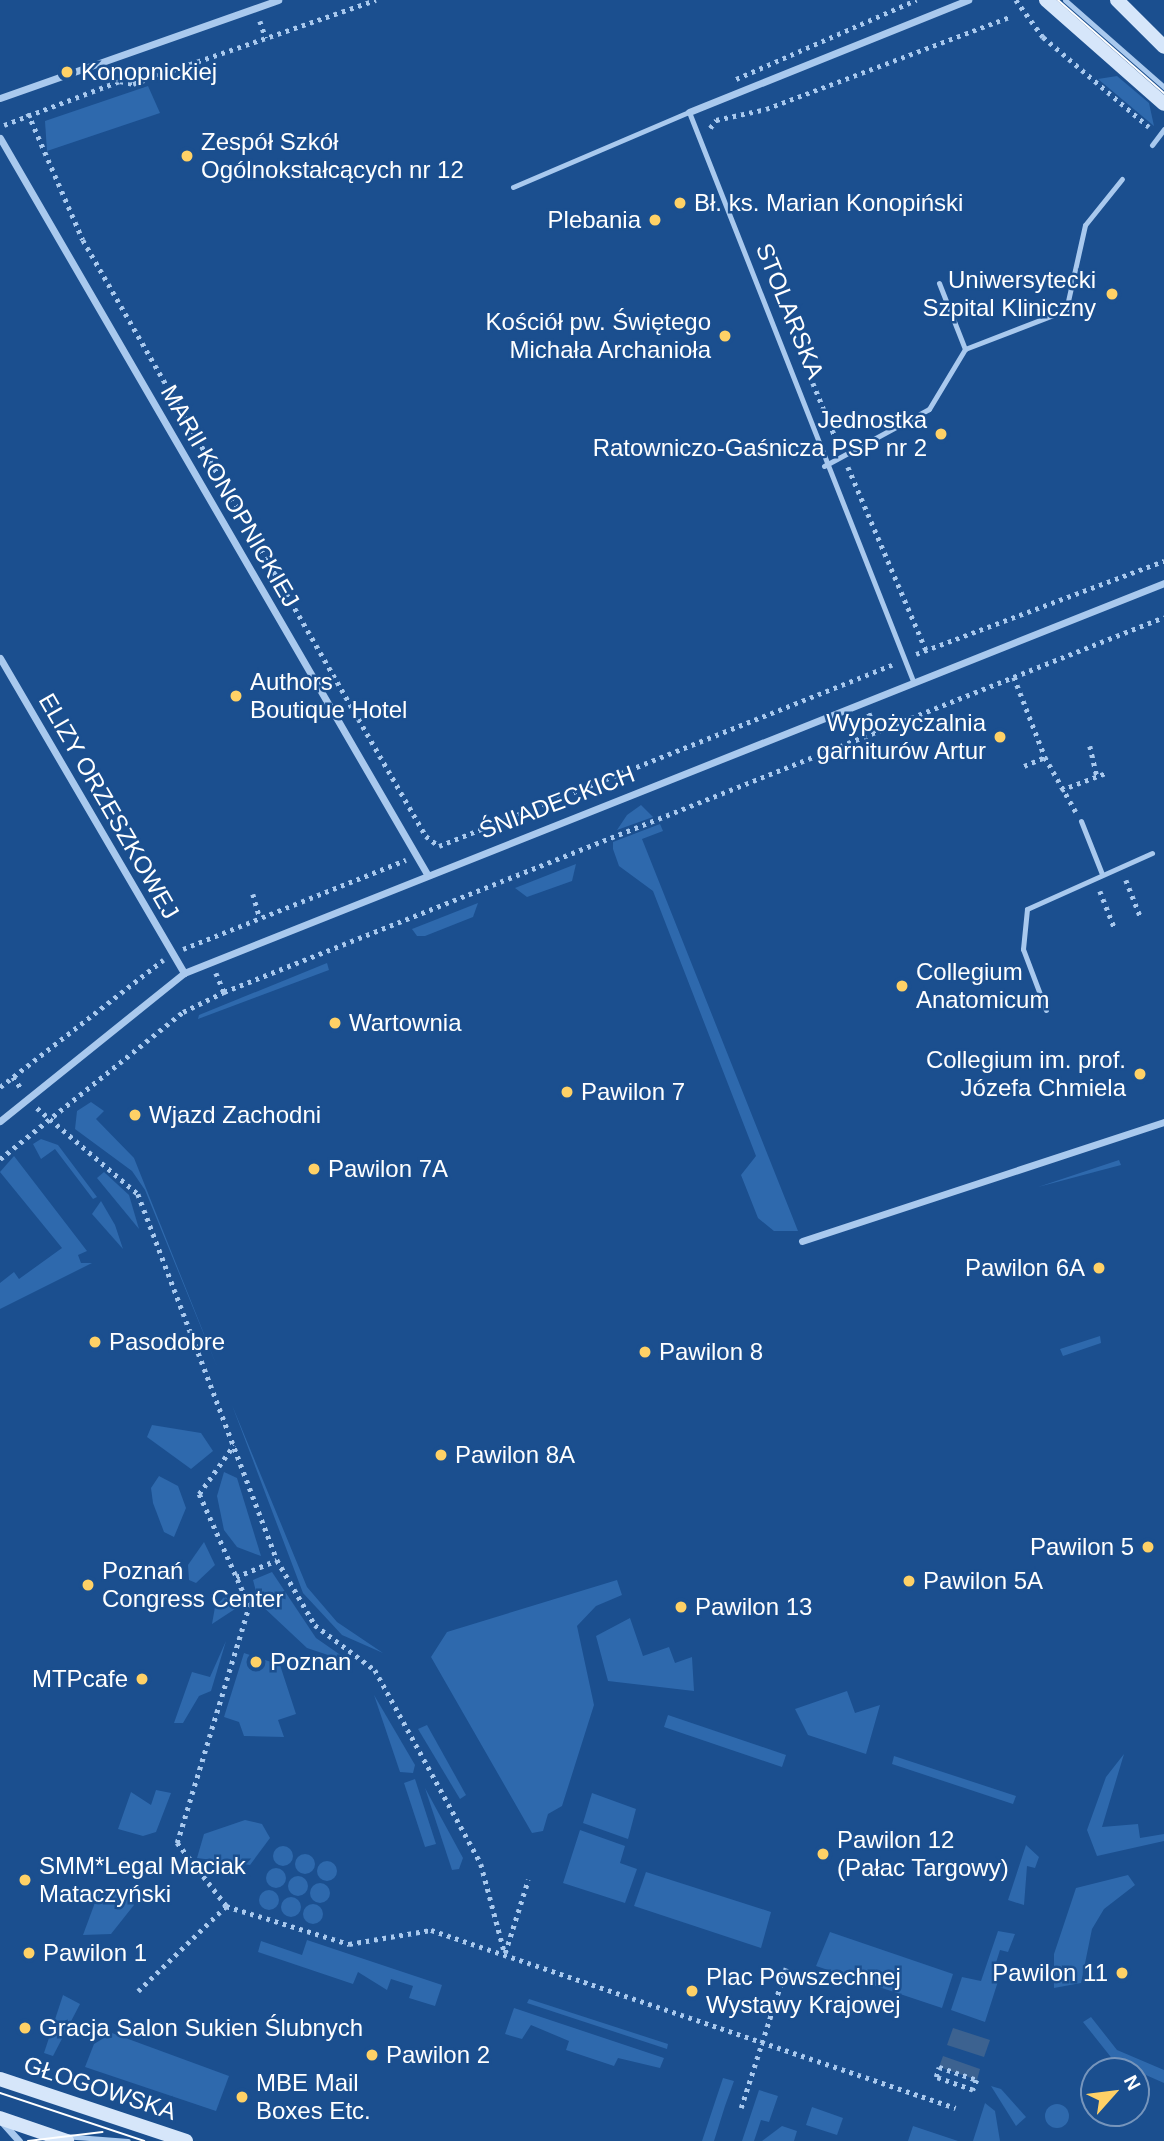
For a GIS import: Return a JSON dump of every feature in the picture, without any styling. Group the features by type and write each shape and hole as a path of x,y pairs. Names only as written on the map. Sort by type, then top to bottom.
{"street":[{"path":"0,98 278,0"},
{"path":"689,112 968,0"},
{"path":"1046,0 1164,104"},
{"path":"1117,0 1164,47"},
{"name":"MARII KONOPNICKIEJ","path":"0,138 427,874"},
{"name":"ŚNIADECKICH","path":"0,1120 184,973 427,874 1164,583"},
{"name":"ELIZY ORZESZKOWEJ","path":"0,658 184,973"},
{"path":"802,1241 1164,1122"},
{"name":"GŁOGOWSKA","path":"0,2079 186,2141"},
{"path":"0,2119 61,2139"},
{"path":"0,2119 19,2141"}],"lane":[{"path":"1065,0 1164,87"},
{"path":"513,187 689,112"},
{"name":"STOLARSKA","path":"689,112 807,405 824,466 913,681"},
{"path":"1152,145 1164,129"},
{"path":"824,466 841,452 929,409 965,349 1066,310 1085,225 1122,179"},
{"path":"939,283 965,349"},
{"path":"1081,821 1102,874"},
{"path":"1046,1010 1023,950 1024,917 1036,901 1153,853"},
{"path":"40,2141 127,2141"}],"path":[{"path":"0,127 28,113 266,38 376,0"},
{"path":"730,96 737,74 916,0"},
{"path":"1016,0 1043,37 1159,136"},
{"path":"712,139 716,120 766,109 1012,16"},
{"path":"259,19 266,38"},
{"path":"28,113 83,240 426,835 439,846"},
{"path":"810,376 926,650"},
{"path":"0,1087 173,954 926,650 1164,561"},
{"path":"0,1159 183,1012 224,992 1164,617"},
{"path":"1014,677 1045,758 1081,821"},
{"path":"1090,746 1097,776"},
{"path":"1024,766 1045,758"},
{"path":"1061,790 1106,773"},
{"path":"1120,866 1141,918"},
{"path":"1094,877 1115,929"},
{"path":"253,894 260,918"},
{"path":"47,1120 138,1194 277,1560 315,1625 376,1670 481,1864 505,1954"},
{"path":"234,1444 199,1494 249,1606 177,1843 226,1906 349,1944 430,1930 762,2039 956,2108"},
{"path":"236,1577 277,1560"},
{"path":"505,1954 528,1880"},
{"path":"138,1991 226,1906"},
{"path":"741,2108 786,1968"},
{"path":"939,2067 977,2080 973,2090 936,2077 939,2067"}],"shaded area":[{"path":"1117,76 1149,103 1154,126 1098,79"},
{"path":"148,86 160,113 47,151 45,121"},
{"path":"641,805 653,817 617,830 627,815"},
{"path":"660,824 663,831 642,839 798,1231 774,1231 758,1218 741,1175 756,1156 653,891 619,866 613,849 613,842"},
{"path":"576,864 572,881 527,897 515,888"},
{"path":"478,903 473,917 425,936 417,936 412,929"},
{"path":"327,963 329,970 198,1019 199,1015"},
{"path":"91,1102 104,1111 96,1119 134,1158 218,1369 145,1190 132,1171 75,1129 77,1111"},
{"path":"41,1139 58,1145 97,1197 93,1199 55,1149 41,1159 33,1144"},
{"path":"14,1156 87,1251 78,1255 81,1263 92,1263 0,1309 0,1283 14,1272 19,1279 62,1248 0,1172"},
{"path":"1119,1160 1121,1165 1038,1187"},
{"path":"104,1172 129,1195 139,1229 97,1178"},
{"path":"101,1201 115,1225 123,1249 92,1214"},
{"path":"1100,1336 1101,1343 1063,1356 1060,1349"},
{"path":"232,1405 307,1587 337,1622 383,1653 342,1635 303,1593"},
{"path":"152,1425 201,1433 213,1451 191,1469 147,1437"},
{"path":"224,1472 237,1478 261,1556 237,1547 224,1530 217,1496"},
{"path":"159,1476 178,1486 186,1508 174,1537 164,1532 153,1503 151,1488"},
{"path":"204,1542 215,1565 196,1583 189,1580 188,1565"},
{"path":"272,1572 316,1638 352,1663 307,1648 259,1603 253,1580"},
{"path":"617,1580 622,1595 596,1606 577,1626 594,1705 562,1806 548,1814 543,1831 532,1833 431,1657 447,1632"},
{"path":"225,1596 235,1609 212,1624 215,1607"},
{"path":"630,1618 643,1656 669,1647 675,1663 692,1657 694,1691 608,1681 596,1636"},
{"path":"226,1641 211,1691 199,1696 183,1723 174,1723 192,1672 210,1677"},
{"path":"244,1653 280,1665 296,1714 278,1720 284,1737 244,1736 239,1722 224,1717"},
{"path":"847,1691 855,1713 880,1705 866,1754 808,1735 795,1709"},
{"path":"374,1695 415,1765 413,1773 400,1772"},
{"path":"668,1715 786,1755 782,1767 664,1727"},
{"path":"427,1725 466,1795 460,1799 418,1729"},
{"path":"1124,1754 1102,1827 1138,1824 1140,1838 1164,1834 1164,1841 1097,1856 1087,1830 1106,1777"},
{"path":"894,1756 1016,1796 1013,1804 892,1764"},
{"path":"415,1779 436,1844 425,1847 404,1783"},
{"path":"425,1788 463,1858 459,1869 452,1870"},
{"path":"156,1790 171,1793 156,1832 143,1836 118,1829 131,1792 151,1805"},
{"path":"592,1793 636,1809 628,1839 583,1823"},
{"path":"245,1820 262,1824 270,1838 250,1865 197,1858 204,1834"},
{"path":"580,1830 625,1846 620,1863 637,1869 625,1903 563,1883"},
{"path":"1026,1845 1039,1857 1035,1868 1027,1866 1024,1905 1008,1900"},
{"path":"283,1846 290,1849 293,1856 290,1863 283,1866 276,1863 273,1856 276,1849"},
{"path":"305,1854 312,1857 315,1864 312,1871 305,1874 298,1871 295,1864 298,1857"},
{"path":"327,1861 334,1864 337,1871 334,1878 327,1881 320,1878 317,1871 320,1864"},
{"path":"276,1868 283,1871 286,1878 283,1885 276,1888 269,1885 266,1878 269,1871"},
{"path":"646,1872 771,1912 761,1948 634,1906"},
{"path":"1128,1875 1135,1885 1104,1909 1092,1929 1081,1983 1054,1988 1054,1954 1076,1888"},
{"path":"298,1876 305,1879 308,1886 305,1893 298,1896 291,1893 288,1886 291,1879"},
{"path":"320,1883 327,1886 330,1893 327,1900 320,1903 313,1900 310,1893 313,1886"},
{"path":"100,1889 131,1897 134,1905 111,1934 83,1935"},
{"path":"269,1890 276,1893 279,1900 276,1907 269,1910 262,1907 259,1900 262,1893"},
{"path":"291,1897 298,1900 301,1907 298,1914 291,1917 284,1914 281,1907 284,1900"},
{"path":"313,1904 320,1907 323,1914 320,1921 313,1924 306,1921 303,1914 306,1907"},
{"path":"998,1931 1015,1934 1008,1952 1000,1950 994,1969 1001,1972 985,2022 951,2010 962,1977 981,1981"},
{"path":"830,1932 953,1974 942,2008 816,1966"},
{"path":"307,1940 442,1985 435,2006 409,1998 413,1986 391,1979 387,1990 358,1972 353,1984 258,1952 261,1941 302,1955"},
{"path":"63,1995 80,2004 53,2056 44,2053"},
{"path":"529,1999 668,2044 667,2049 527,2003"},
{"path":"514,2008 664,2058 660,2068 618,2058 614,2066 566,2050 569,2041 531,2025 522,2039 505,2034"},
{"path":"1091,2017 1117,2050 1133,2057 1111,2057 1083,2022"},
{"path":"953,2028 990,2040 984,2057 947,2045"},
{"path":"112,2033 229,2076 216,2111 85,2067 94,2044"},
{"path":"943,2056 980,2069 977,2080 939,2067"},
{"path":"1150,2064 1164,2070 1164,2083 1150,2077"},
{"path":"723,2078 734,2081 714,2141 702,2141"},
{"path":"991,2086 1001,2089 1026,2117 1016,2126"},
{"path":"759,2090 778,2096 769,2122 761,2120 754,2141 742,2141"},
{"path":"985,2103 995,2111 1000,2141 973,2141"},
{"path":"1057,2104 1066,2107 1069,2116 1066,2125 1057,2128 1048,2125 1045,2116 1048,2107"},
{"path":"812,2107 843,2118 837,2135 806,2125"},
{"path":"782,2126 797,2131 794,2141 762,2141"},
{"path":"913,2126 958,2141 908,2141"}],"tram line":[{"path":"1058,0 1164,93"},
{"path":"0,2093 144,2141"},
{"path":"28,2141 102,2132"}],"place":[{"name":"Konopnickiej","path":"67,72"},
{"name":"Zespół Szkół Ogólnokstałcących nr 12","path":"187,156"},
{"name":"Bł. ks. Marian Konopiński","path":"680,203"},
{"name":"Plebania","path":"655,220"},
{"name":"Uniwersytecki Szpital Kliniczny","path":"1112,294"},
{"name":"Kościół pw. Świętego Michała Archanioła","path":"725,336"},
{"name":"Jednostka Ratowniczo-Gaśnicza PSP nr 2","path":"941,434"},
{"name":"Authors Boutique Hotel","path":"236,696"},
{"name":"Wypożyczalnia garniturów Artur","path":"1000,737"},
{"name":"Collegium Anatomicum","path":"902,986"},
{"name":"Wartownia","path":"335,1023"},
{"name":"Collegium im. prof. Józefa Chmiela","path":"1140,1074"},
{"name":"Pawilon 7","path":"567,1092"},
{"name":"Wjazd Zachodni","path":"135,1115"},
{"name":"Pawilon 7A","path":"314,1169"},
{"name":"Pawilon 6A","path":"1099,1268"},
{"name":"Pasodobre","path":"95,1342"},
{"name":"Pawilon 8","path":"645,1352"},
{"name":"Pawilon 8A","path":"441,1455"},
{"name":"Pawilon 5","path":"1148,1547"},
{"name":"Pawilon 5A","path":"909,1581"},
{"name":"Poznań Congress Center","path":"88,1585"},
{"name":"Pawilon 13","path":"681,1607"},
{"name":"Poznan","path":"256,1662"},
{"name":"MTPcafe","path":"142,1679"},
{"name":"Pawilon 12 (Pałac Targowy)","path":"823,1854"},
{"name":"SMM*Legal Maciak Mataczyński","path":"25,1880"},
{"name":"Pawilon 1","path":"29,1953"},
{"name":"Pawilon 11","path":"1122,1973"},
{"name":"Plac Powszechnej Wystawy Krajowej","path":"692,1991"},
{"name":"Gracja Salon Sukien Ślubnych","path":"25,2028"},
{"name":"Pawilon 2","path":"372,2055"},
{"name":"MBE Mail Boxes Etc.","path":"242,2097"}]}
